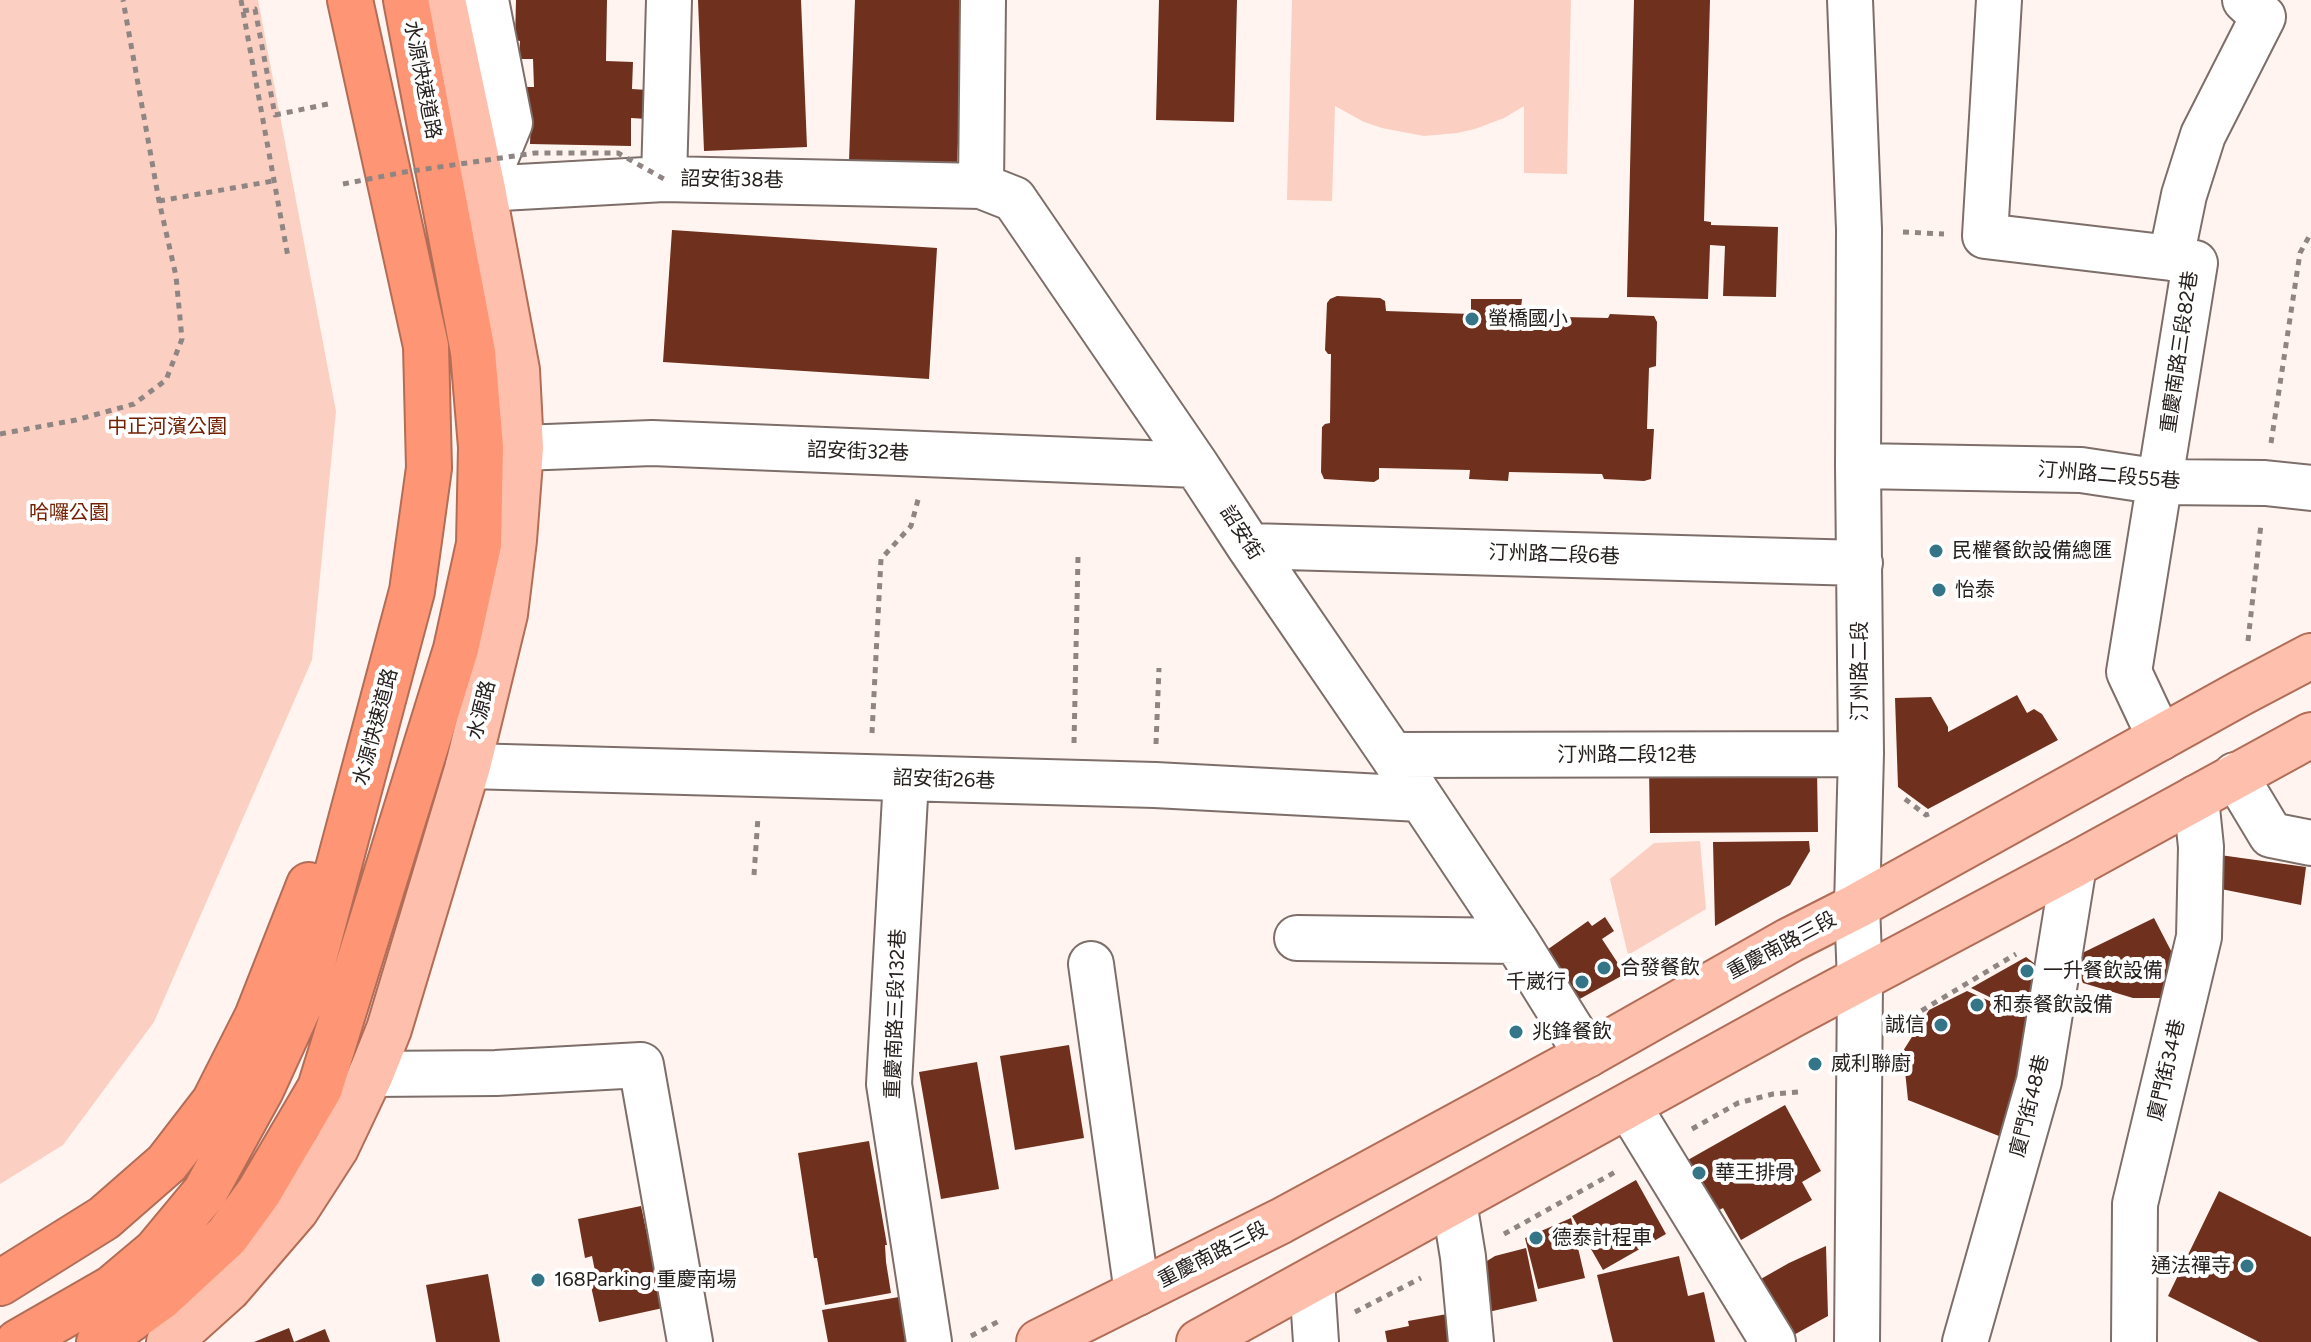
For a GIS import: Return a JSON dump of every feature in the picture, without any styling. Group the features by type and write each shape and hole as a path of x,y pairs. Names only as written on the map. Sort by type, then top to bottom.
{"highway":[{"name":"水源快速道路","path":"18,1342 112,1288 156,1251 205,1192 261,1090 304,996 412,591 429,468 426,346 350,0"},
{"name":"水源快速道路","path":"99,1342 160,1298 227,1236 259,1192 320,1088 456,649 479,544 481,447 473,352 406,0"},
{"path":"0,1283 104,1218 167,1163 214,1102 257,1017 386,693"}],"main road":[{"name":"水源路","path":"169,1342 228,1289 296,1210 336,1148 371,1074 389,1029 468,766 505,614 521,448 517,370 443,0"},
{"name":"重慶南路三段","path":"1039,1342 1281,1221 2311,656"},
{"path":"1199,1342 1792,1015 2311,735"}],"street":[{"path":"483,189 510,123 486,0"},
{"path":"664,179 669,0"},
{"path":"981,186 983,0"},
{"name":"汀州路二段","path":"1850,0 1859,229 1861,754 1857,906 1860,981 1857,1342"},
{"path":"1999,0 1985,236 2171,258"},
{"name":"重慶南路三段82巷","path":"2160,738 2129,672 2195,263 2171,258 2184,195 2203,135 2263,17 2245,0"},
{"name":"詔安街38巷","path":"483,189 664,179 981,186"},
{"name":"詔安街","path":"981,186 1014,199 1392,755 1516,941 1587,1055"},
{"name":"詔安街32巷","path":"521,448 652,443 1196,465"},
{"name":"汀州路二段55巷","path":"1858,466 2081,470 2161,482 2265,483 2311,488"},
{"name":"汀州路二段6巷","path":"1249,546 1860,563"},
{"name":"汀州路二段12巷","path":"1392,755 1861,754"},
{"name":"詔安街26巷","path":"468,766 1155,785 1420,799"},
{"path":"2235,775 2271,835 2311,843"},
{"name":"重慶南路三段132巷","path":"888,778 889,1084 929,1342"},
{"name":"廈門街34巷","path":"2134,1342 2135,1204 2199,937 2201,847 2196,798"},
{"name":"廈門街48巷","path":"1965,1342 2039,1081 2074,865"},
{"path":"1297,938 1516,941"},
{"path":"1091,964 1137,1293"},
{"path":"371,1074 496,1073 641,1065 690,1342"},
{"path":"1629,1107 1767,1340"},
{"path":"1454,1202 1471,1342"},
{"path":"1312,1281 1316,1337"}],"path":[{"path":"0,434 76,420 134,404 166,380 182,339 176,276 159,201 123,0"},
{"path":"241,0 288,257"},
{"path":"243,11 255,9 275,115 328,105"},
{"path":"343,184 535,153 618,153 664,179"},
{"path":"159,201 273,181"},
{"path":"1859,229 1985,236"},
{"path":"888,778 881,559 911,526 929,454"},
{"path":"1073,784 1078,557"},
{"path":"1155,785 1159,668"},
{"path":"754,875 761,776"},
{"path":"1316,1337 1738,1103 1773,1094 1799,1092"}],"green space":[{"name":"中正河濱公園","path":"0,0 258,0 336,411 312,660 154,1022 63,1145 0,1184"},
{"path":"1292,0 1571,0 1567,174 1524,173 1524,106 1475,129 1424,136 1364,122 1335,106 1332,201 1287,200"},
{"path":"1700,841 1706,909 1628,955 1610,879 1654,843"}],"building":[{"path":"516,0 607,0 606,61 633,62 632,89 647,90 647,119 631,118 631,146 530,144 531,116 519,87 534,87 533,59 519,59 520,41 515,40"},
{"path":"698,0 801,0 807,147 704,151"},
{"path":"855,0 964,0 957,166 849,161"},
{"path":"1159,0 1237,0 1234,122 1156,120"},
{"path":"1634,0 1710,0 1704,221 1711,222 1711,225 1778,227 1776,297 1723,296 1725,246 1710,245 1708,299 1627,297"},
{"path":"672,230 937,248 929,379 663,362"},
{"path":"1337,296 1380,298 1385,301 1386,311 1471,314 1471,299 1522,299 1520,316 1654,316 1657,322 1656,366 1649,368 1647,429 1654,429 1651,479 1604,479 1602,474 1509,472 1508,481 1469,479 1470,470 1379,468 1379,479 1374,482 1324,479 1321,472 1322,427 1330,423 1331,354 1325,350 1327,303"},
{"path":"2017,695 2027,713 2034,709 2042,714 2058,740 1928,809 1898,787 1895,698 1931,697 1948,732"},
{"path":"1649,768 1817,769 1818,832 1650,833"},
{"path":"1809,841 1810,851 1790,885 1715,926 1713,842"},
{"path":"2220,855 2306,867 2301,905 2211,887"},
{"path":"1605,917 1614,931 1602,939 1625,974 1576,1001 1544,952 1588,921 1592,926"},
{"path":"2154,918 2181,970 2167,998 2133,998 2083,983 2072,958"},
{"path":"2026,957 2048,974 2039,1021 1971,988"},
{"path":"1967,991 2037,1022 2009,1140 1908,1100 1903,1051 1929,1010"},
{"path":"1069,1045 1084,1138 1015,1150 1000,1056"},
{"path":"977,1062 999,1189 941,1199 919,1072"},
{"path":"1785,1105 1821,1171 1802,1182 1812,1200 1741,1240 1723,1208 1708,1216 1679,1165"},
{"path":"869,1141 887,1245 886,1262 891,1293 825,1305 817,1258 814,1258 798,1153"},
{"path":"1636,1180 1666,1234 1603,1270 1572,1216"},
{"name":"通法禪寺","path":"2219,1191 2311,1237 2311,1342 2259,1342 2168,1296"},
{"path":"641,1206 663,1308 599,1322 590,1282 597,1281 592,1256 585,1258 578,1219"},
{"path":"1571,1218 1585,1278 1538,1289 1525,1238"},
{"path":"1826,1246 1828,1316 1790,1337 1752,1284"},
{"path":"1526,1248 1537,1301 1475,1315 1471,1271 1495,1256"},
{"path":"1679,1256 1688,1296 1704,1292 1715,1342 1613,1342 1597,1275"},
{"path":"488,1274 500,1342 436,1342 426,1285"},
{"path":"899,1297 907,1342 828,1342 822,1310"},
{"path":"1453,1313 1457,1342 1387,1342 1385,1331 1409,1326 1408,1321"},
{"path":"289,1328 294,1342 254,1342"},
{"path":"325,1329 330,1342 294,1342"}],"place":[{"name":"螢橋國小","path":"1472,319"},
{"name":"民權餐飲設備總匯","path":"1936,551"},
{"name":"怡泰","path":"1939,590"},
{"name":"合發餐飲","path":"1604,968"},
{"name":"一升餐飲設備","path":"2027,971"},
{"name":"千崴行","path":"1582,982"},
{"name":"和泰餐飲設備","path":"1977,1005"},
{"name":"誠信","path":"1941,1025"},
{"name":"兆鋒餐飲","path":"1516,1032"},
{"name":"威利聯廚","path":"1815,1064"},
{"name":"華王排骨","path":"1699,1173"},
{"name":"德泰計程車","path":"1536,1238"},
{"name":"通法禪寺","path":"2247,1266"},
{"name":"168Parking 重慶南場","path":"538,1280"}],"park label":[{"name":"哈囉公園","path":"69,513"}]}
